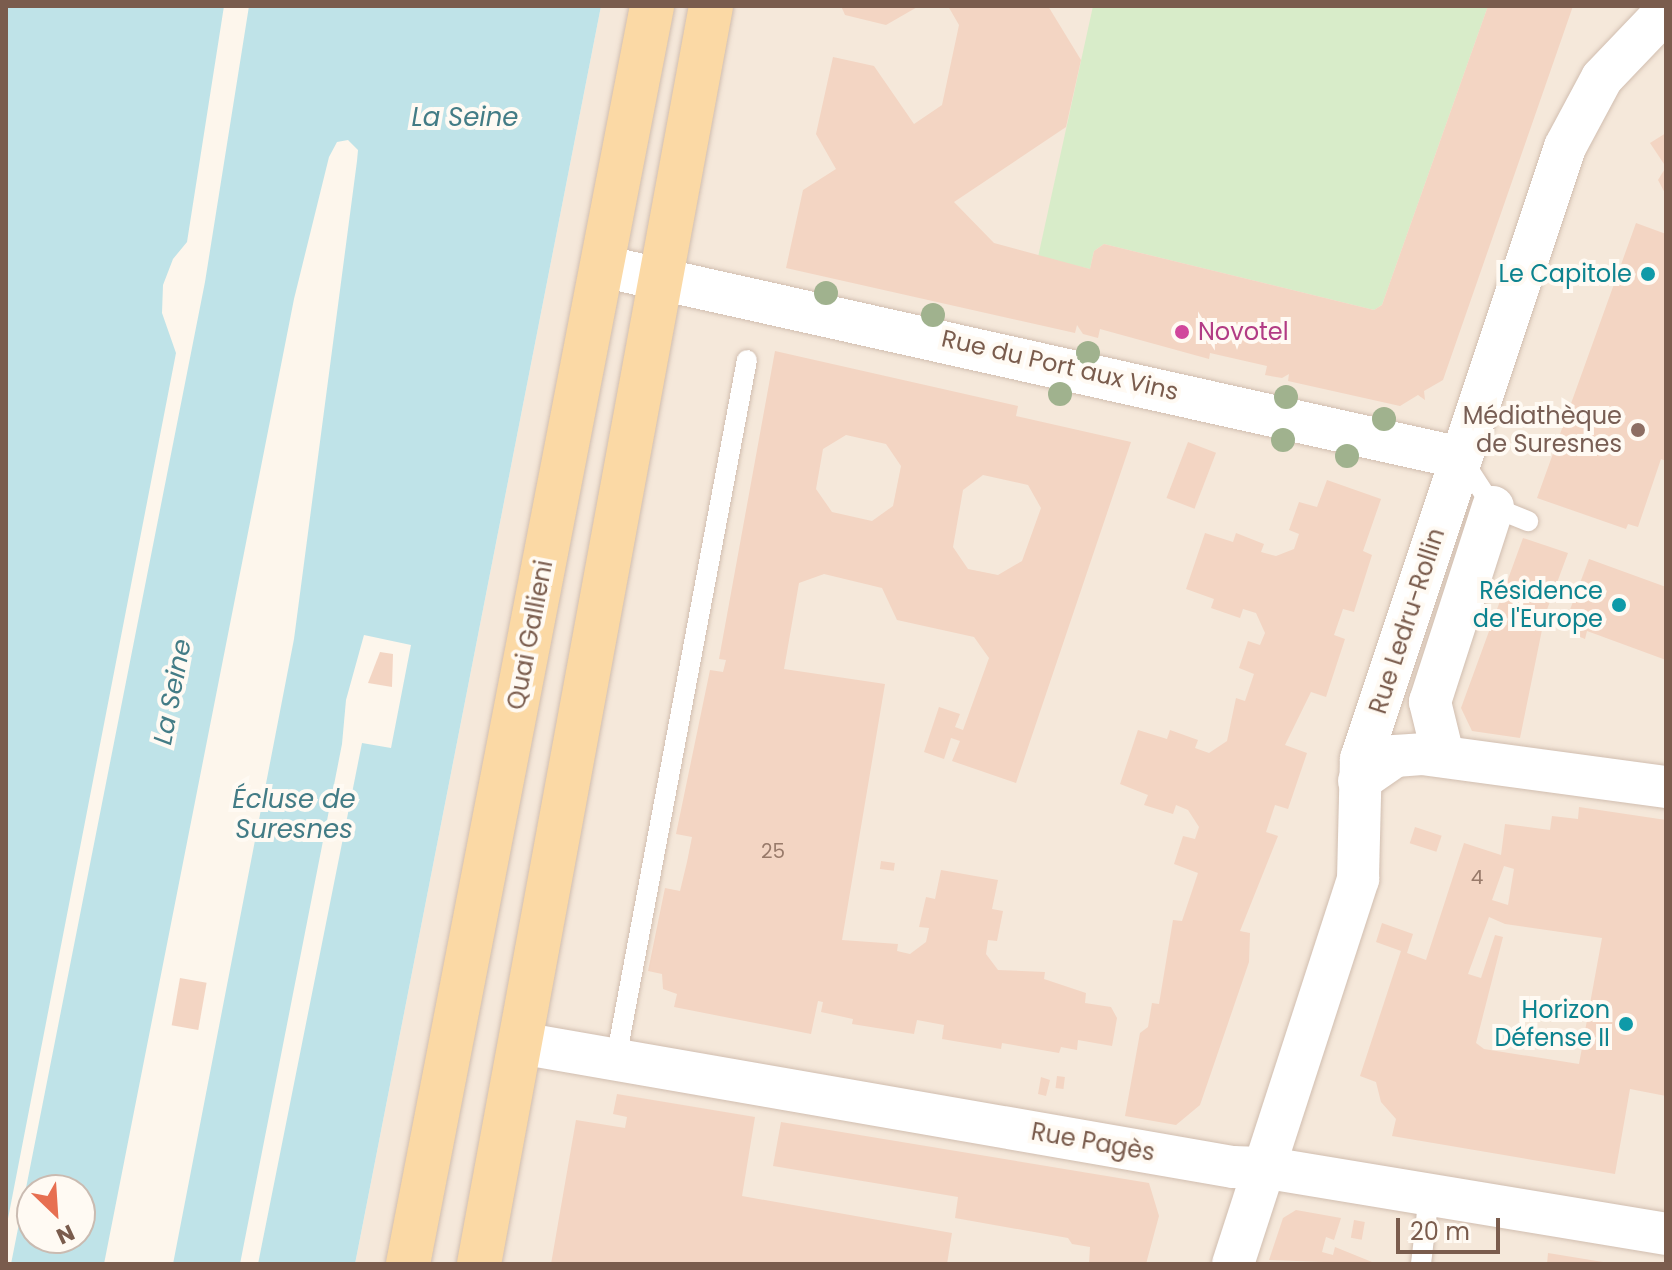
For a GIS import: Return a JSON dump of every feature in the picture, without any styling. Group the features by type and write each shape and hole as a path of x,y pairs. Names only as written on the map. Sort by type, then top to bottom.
{"main road":[{"name":"Quai Gallieni","path":"408,1264 652,6"},
{"path":"479,1264 658,278 711,6"}],"street":[{"name":"Rue Ledru-Rollin","path":"1233,1264 1268,1168 1358,879 1361,759 1565,147 1602,78 1666,11"},
{"name":"Rue du Port aux Vins","path":"602,266 1461,458"},
{"path":"1443,755 1430,702 1510,514"},
{"path":"1359,781 1395,756 1443,755 1666,787"},
{"name":"Rue Pagès","path":"520,1043 1233,1167 1268,1168 1666,1234"}],"lane":[{"path":"601,1057 747,360"},
{"path":"1461,458 1510,514"},
{"path":"1421,1264 1429,1195"}],"shaded area":[{"path":"601,6 1666,6 1666,1264 355,1264"}],"green space":[{"path":"1093,6 1488,6 1382,305 1374,310 1104,244 1094,251 1090,269 1038,257"}],"water":[{"name":"La Seine","path":"6,6 224,6 187,242 173,259 163,285 162,313 176,353 6,1229"},
{"name":"Écluse de Suresnes","path":"249,6 601,6 355,1264 258,1264 362,743 391,748 411,645 364,635 346,700 342,744 240,1264 173,1264 294,639 357,161 358,150 348,140 337,142 329,157 294,299 104,1264 11,1264 16,1239 16,1254 96,1254 96,1174 29,1174 205,282"}],"building":[{"path":"841,6 919,6 886,25 845,15"},
{"path":"948,6 1048,6 1081,60 1066,127 954,202 994,243 1090,269 1094,251 1104,244 1374,310 1382,305 1488,6 1573,6 1443,380 1424,391 1425,400 1418,395 1400,406 1288,381 1289,374 1282,378 1265,375 1267,366 1210,353 1209,359 1100,329 1098,338 1083,334 1077,325 1075,333 786,268 803,190 836,169 816,134 833,57 874,66 914,124 942,105 959,25"},
{"path":"1666,133 1666,167 1650,143"},
{"path":"1666,167 1666,195 1658,180"},
{"path":"1636,223 1666,234 1666,461 1661,459 1638,527 1628,524 1626,529 1537,498"},
{"path":"775,351 1018,406 1016,416 1131,442 1016,783 952,761 960,741 951,738 944,759 924,752 939,707 960,714 955,727 963,730 989,658 974,637 897,620 882,588 824,574 799,583 784,669 885,684 842,940 898,944 897,951 910,954 926,942 929,928 919,927 926,897 935,899 941,870 998,880 992,909 1003,911 997,941 988,940 986,954 998,970 1045,972 1044,979 1086,993 1085,1003 1111,1007 1117,1018 1112,1046 1078,1040 1077,1050 1061,1047 1059,1053 1002,1043 1001,1049 942,1039 944,1025 917,1020 914,1034 852,1024 853,1019 821,1012 823,1002 818,1001 811,1034 674,1007 677,994 663,989 662,974 648,971 665,888 680,891 687,862 692,837 676,834 710,670 723,672 726,660 719,659","holes":["846,435 886,444 901,466 893,506 872,521 832,512 816,489 823,449","983,475 1028,485 1041,508 1022,561 998,575 968,569 953,547 963,490"]},
{"path":"1188,442 1216,453 1195,509 1166,498"},
{"path":"1327,480 1381,499 1363,551 1372,555 1354,612 1343,609 1334,635 1345,639 1326,697 1311,692 1285,745 1307,753 1288,809 1275,805 1266,832 1278,836 1240,931 1250,933 1249,962 1200,1105 1176,1125 1125,1116 1140,1033 1148,1027 1152,1003 1159,1004 1173,920 1182,921 1198,873 1174,864 1183,836 1195,839 1199,827 1188,810 1176,805 1173,814 1144,805 1148,795 1120,784 1138,730 1167,739 1170,730 1198,740 1195,748 1209,753 1227,741 1236,698 1245,701 1254,674 1239,668 1248,641 1260,645 1265,633 1256,613 1243,609 1240,618 1211,608 1214,599 1186,589 1205,533 1233,542 1236,533 1264,544 1261,552 1276,556 1294,549 1299,534 1289,530 1299,502 1317,507"},
{"path":"1523,538 1568,553 1545,615 1520,738 1472,731 1461,708"},
{"name":"Résidence de l'Europe","path":"1589,559 1666,587 1666,660 1587,631 1585,639 1573,634 1576,627 1565,623"},
{"path":"380,652 393,654 392,687 368,683"},
{"path":"1579,807 1666,820 1666,1096 1630,1089 1615,1174 1392,1136 1396,1119 1381,1102 1376,1082 1360,1076 1401,951 1376,942 1382,923 1413,934 1407,953 1426,960 1464,843 1501,855 1505,824 1550,830 1552,816 1578,819","holes":["1504,866 1514,869 1508,905 1492,900","1489,917 1505,924 1602,938 1579,1064 1484,1049 1476,1043 1503,937 1495,935 1481,978 1468,974"]},
{"path":"1415,827 1442,836 1436,852 1410,843"},
{"path":"881,861 895,863 894,871 880,869"},
{"path":"180,978 207,983 198,1030 172,1025"},
{"path":"1057,1076 1065,1077 1063,1089 1056,1088"},
{"path":"1041,1077 1050,1080 1046,1096 1038,1094"},
{"path":"617,1094 755,1117 742,1196 952,1233 947,1264 551,1264 576,1120 625,1128 627,1117 613,1114"},
{"path":"781,1122 1149,1183 1159,1216 1146,1264 1089,1264 1090,1247 1072,1244 1068,1238 955,1218 958,1197 773,1166"},
{"path":"1296,1210 1341,1218 1334,1240 1326,1237 1322,1252 1333,1255 1335,1247 1377,1264 1269,1260 1283,1218"},
{"path":"1354,1220 1365,1222 1362,1240 1351,1238"},
{"path":"1548,1253 1603,1262 1603,1264 1547,1264"}],"place":[{"name":"Le Capitole","path":"1648,274"},
{"name":"Novotel","path":"1182,332"},
{"name":"Médiathèque de Suresnes","path":"1638,430"},
{"name":"Résidence de l'Europe","path":"1619,605"},
{"name":"Horizon Défense II","path":"1626,1024"}]}
